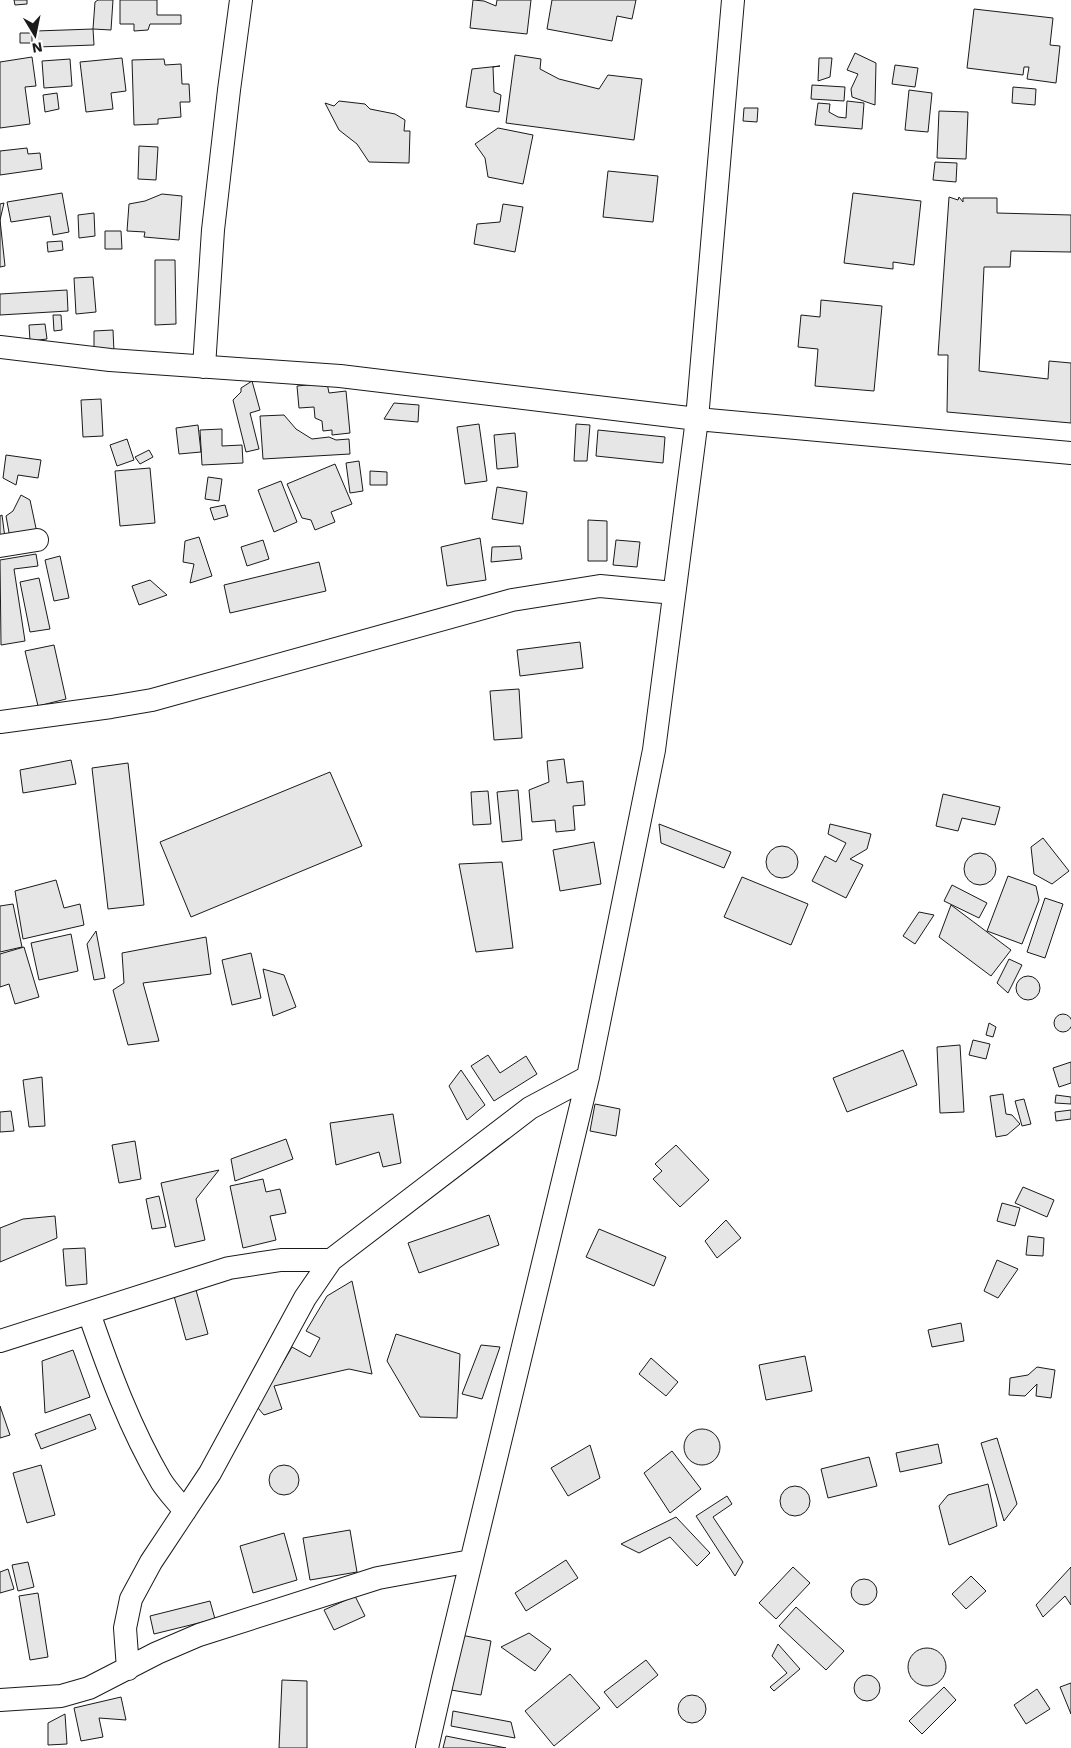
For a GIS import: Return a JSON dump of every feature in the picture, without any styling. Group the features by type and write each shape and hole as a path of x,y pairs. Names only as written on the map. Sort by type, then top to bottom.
{"street":[{"path":"204,367 213,230 241,0"},
{"path":"428,1748 442,1678 588,1077 654,750 697,419 733,0"},
{"path":"0,347 110,360 340,376 697,419 1071,453"},
{"path":"0,546 37,540"},
{"path":"0,722 152,700 512,600 600,586 674,593"},
{"path":"128,1670 125,1628 131,1599 151,1562 210,1473 305,1298 331,1260 530,1108 588,1077"},
{"path":"0,1341 229,1268 281,1260 331,1260"},
{"path":"89,1312 116,1390 138,1438 162,1483 185,1511"},
{"path":"0,1700 61,1696 89,1688 128,1670 157,1653 199,1635 378,1578 471,1562"}],"building":[{"path":"14,0 27,0 27,4 15,5"},
{"path":"98,0 113,0 111,30 93,29 95,2"},
{"path":"120,0 157,0 157,15 181,15 181,24 150,24 148,30 134,31 134,24 120,24"},
{"path":"473,0 484,1 496,6 497,0 531,0 527,34 470,28"},
{"path":"552,0 636,0 632,19 617,16 612,41 547,29"},
{"path":"974,9 1053,18 1050,45 1060,46 1056,83 1027,79 1029,67 1024,67 1023,75 967,68"},
{"path":"93,29 94,45 37,47 36,31"},
{"path":"20,33 32,33 32,43 20,43"},
{"path":"855,53 876,63 875,105 852,97 851,89 858,74 847,70"},
{"path":"515,55 541,59 540,69 559,79 599,89 608,75 642,79 634,140 506,123"},
{"path":"32,57 36,86 25,87 30,124 0,128 0,62"},
{"path":"122,58 126,91 111,93 113,109 86,112 80,62"},
{"path":"819,58 832,58 830,77 818,81"},
{"path":"70,59 72,86 44,88 42,61"},
{"path":"164,59 165,65 181,64 182,84 189,84 190,102 180,102 181,117 158,119 158,124 134,125 132,60"},
{"path":"895,65 918,68 915,87 892,84"},
{"path":"500,66 493,67 494,92 501,95 499,112 466,107 472,69"},
{"path":"812,85 845,87 844,101 811,99"},
{"path":"1013,87 1036,89 1035,105 1012,103"},
{"path":"909,90 932,93 928,132 905,130"},
{"path":"57,93 59,109 45,112 43,95"},
{"path":"339,101 365,104 370,109 395,114 405,120 404,131 410,131 409,163 369,162 357,144 339,130 325,103 334,106"},
{"path":"847,101 864,103 862,129 815,125 818,103 830,104 829,112 838,117 846,118"},
{"path":"744,108 758,108 757,122 743,121"},
{"path":"939,111 968,112 966,159 937,158"},
{"path":"498,128 533,135 523,184 488,177 485,158 475,144"},
{"path":"139,146 158,147 156,180 138,179"},
{"path":"27,148 28,154 40,153 42,169 0,175 0,151"},
{"path":"935,162 957,163 956,182 933,180"},
{"path":"608,171 658,176 653,222 603,217"},
{"path":"62,193 69,232 53,235 50,216 11,222 7,202"},
{"path":"853,193 921,201 914,265 893,262 893,269 844,263"},
{"path":"162,194 182,196 179,240 144,237 145,232 127,231 129,204 145,201"},
{"path":"949,197 958,200 959,197 963,202 963,198 997,198 997,213 1071,215 1071,252 1011,251 1010,267 984,267 979,371 1048,379 1049,361 1071,363 1071,423 947,412 948,355 938,355"},
{"path":"4,203 0,220 0,204"},
{"path":"503,204 523,207 515,252 474,244 477,224 500,222"},
{"path":"94,213 95,236 79,238 78,215"},
{"path":"0,220 5,266 0,267"},
{"path":"105,231 121,231 122,249 105,249"},
{"path":"62,241 63,250 48,252 47,242"},
{"path":"155,260 175,260 176,324 155,325"},
{"path":"93,277 96,312 76,314 74,278"},
{"path":"67,290 68,311 0,315 0,294"},
{"path":"821,300 882,306 874,391 815,386 818,349 798,347 801,315 820,317"},
{"path":"53,315 61,315 62,330 54,331"},
{"path":"45,324 47,339 30,341 29,325"},
{"path":"113,330 114,352 94,353 94,331"},
{"path":"252,381 260,410 250,413 259,449 246,452 233,400 241,392 241,388"},
{"path":"327,383 329,393 346,391 350,433 332,435 332,430 323,431 322,421 315,418 314,407 299,408 297,386"},
{"path":"101,399 103,436 83,437 81,400"},
{"path":"394,403 419,405 418,422 384,419"},
{"path":"284,415 296,429 312,439 329,437 336,440 349,439 350,454 263,459 260,416"},
{"path":"479,424 487,481 465,484 457,427"},
{"path":"576,424 590,425 587,461 574,461"},
{"path":"198,425 201,452 179,454 176,428"},
{"path":"222,429 222,446 242,445 243,463 202,465 200,430"},
{"path":"598,430 665,437 663,463 596,456"},
{"path":"515,433 518,467 497,469 494,435"},
{"path":"127,439 134,460 117,466 110,445"},
{"path":"149,450 153,457 140,464 135,457"},
{"path":"6,455 41,460 38,478 18,475 16,485 3,478"},
{"path":"359,461 363,491 350,493 346,463"},
{"path":"335,464 352,504 331,512 335,522 315,530 311,520 302,518 287,484"},
{"path":"150,468 155,523 120,526 115,471"},
{"path":"370,471 387,472 387,485 370,485"},
{"path":"208,477 222,479 219,501 205,499"},
{"path":"281,481 297,522 274,532 258,490"},
{"path":"497,487 527,492 523,524 492,519"},
{"path":"21,495 30,500 37,533 10,538 6,516 13,511"},
{"path":"225,505 228,516 214,520 210,508"},
{"path":"2,515 5,538 0,539 0,516"},
{"path":"588,520 607,521 607,561 588,561"},
{"path":"199,537 212,576 190,583 194,564 183,562 185,541"},
{"path":"480,538 486,580 447,586 441,547"},
{"path":"263,540 269,559 247,566 241,547"},
{"path":"616,540 640,542 637,567 613,565"},
{"path":"520,546 522,559 491,562 492,547"},
{"path":"36,554 38,566 14,569 25,641 1,645 0,560"},
{"path":"60,556 69,598 54,601 45,560"},
{"path":"319,562 326,591 230,613 224,585"},
{"path":"39,578 50,629 30,632 20,582"},
{"path":"150,580 167,595 139,605 132,586"},
{"path":"580,642 583,668 520,676 517,650"},
{"path":"54,645 66,699 38,706 25,651"},
{"path":"519,689 522,738 494,740 490,691"},
{"path":"564,759 567,783 583,781 585,805 573,806 575,830 556,832 555,820 532,822 529,790 549,782 547,761"},
{"path":"71,760 76,784 23,793 20,770"},
{"path":"128,763 144,905 108,909 92,768"},
{"path":"330,772 362,846 191,917 160,842"},
{"path":"518,790 522,840 502,842 497,792"},
{"path":"488,791 491,824 473,825 471,792"},
{"path":"943,794 1000,807 995,825 962,818 958,831 936,826"},
{"path":"659,824 731,852 724,868 661,843"},
{"path":"830,824 871,834 867,849 850,859 863,865 846,898 812,881 825,856 836,862 846,843 828,834"},
{"path":"1043,838 1069,871 1052,884 1034,874 1031,847"},
{"path":"594,842 601,884 560,891 553,850"},
{"path":"782,846 788,847 793,851 797,856 797,868 793,873 788,877 782,878 776,877 771,873 767,868 766,862 767,856 771,851 776,847"},
{"path":"980,853 992,857 996,869 992,881 980,885 968,881 964,869 968,857"},
{"path":"502,862 513,948 476,952 459,864"},
{"path":"1008,876 1036,886 1039,900 1022,944 987,931"},
{"path":"742,877 808,904 791,945 724,917"},
{"path":"56,880 64,908 80,904 84,925 23,939 15,891"},
{"path":"952,885 987,903 979,918 944,901"},
{"path":"1045,898 1063,904 1045,958 1027,952"},
{"path":"13,904 22,947 0,952 0,906"},
{"path":"951,905 1011,950 991,976 939,937"},
{"path":"919,912 934,915 915,944 903,936"},
{"path":"96,931 105,978 94,980 87,944"},
{"path":"71,934 78,971 39,980 31,943"},
{"path":"206,937 211,974 143,983 159,1041 128,1045 113,990 124,983 122,953"},
{"path":"24,947 39,997 15,1004 9,984 0,987 0,954"},
{"path":"251,953 261,998 232,1005 222,960"},
{"path":"1009,959 1022,965 1008,993 997,983"},
{"path":"263,969 284,975 296,1007 273,1016"},
{"path":"1028,976 1036,980 1040,988 1036,996 1028,1000 1020,996 1016,988 1020,980"},
{"path":"1063,1014 1069,1017 1072,1023 1069,1029 1063,1032 1057,1029 1054,1023 1057,1017"},
{"path":"989,1023 996,1027 993,1037 986,1035"},
{"path":"973,1040 990,1044 986,1059 969,1055"},
{"path":"960,1045 964,1112 940,1113 937,1047"},
{"path":"903,1050 917,1085 847,1112 833,1078"},
{"path":"488,1055 500,1073 526,1056 537,1074 494,1101 471,1066"},
{"path":"1071,1062 1071,1083 1059,1087 1053,1068"},
{"path":"461,1070 485,1105 467,1120 449,1086"},
{"path":"42,1077 45,1126 29,1127 23,1080"},
{"path":"1003,1094 1006,1114 1012,1115 1020,1124 1007,1135 996,1137 990,1096"},
{"path":"1056,1095 1071,1097 1071,1104 1055,1103"},
{"path":"1024,1099 1031,1124 1022,1126 1015,1101"},
{"path":"595,1104 620,1109 616,1136 590,1131"},
{"path":"1071,1110 1071,1119 1056,1121 1055,1112"},
{"path":"11,1111 14,1131 0,1132 0,1112"},
{"path":"393,1114 401,1163 383,1167 379,1152 336,1165 330,1123"},
{"path":"286,1139 293,1159 235,1181 231,1159"},
{"path":"135,1141 141,1179 119,1183 112,1145"},
{"path":"676,1145 709,1180 680,1207 653,1179 662,1171 655,1164"},
{"path":"219,1170 196,1199 205,1240 175,1247 161,1183"},
{"path":"263,1179 266,1192 280,1189 286,1213 270,1216 276,1240 243,1248 230,1186"},
{"path":"1023,1187 1054,1200 1047,1217 1015,1203"},
{"path":"159,1196 166,1227 152,1229 146,1199"},
{"path":"1002,1203 1020,1208 1015,1226 997,1221"},
{"path":"489,1215 499,1245 419,1273 408,1243"},
{"path":"55,1216 57,1238 0,1262 0,1228 23,1219"},
{"path":"726,1220 741,1238 717,1258 705,1241"},
{"path":"599,1229 666,1257 654,1286 586,1257"},
{"path":"1028,1236 1044,1238 1043,1256 1026,1255"},
{"path":"85,1248 87,1284 66,1286 63,1249"},
{"path":"997,1260 1018,1269 998,1298 984,1291"},
{"path":"352,1281 372,1374 349,1369 274,1386 282,1409 264,1415 257,1407 292,1347 310,1357 320,1338 306,1331 327,1296"},
{"path":"196,1290 208,1334 186,1340 174,1296"},
{"path":"961,1323 964,1341 932,1347 928,1330"},
{"path":"396,1334 460,1354 457,1418 420,1417 387,1361"},
{"path":"481,1345 500,1347 482,1399 462,1394"},
{"path":"73,1350 90,1397 45,1413 42,1361"},
{"path":"805,1356 812,1391 766,1400 759,1365"},
{"path":"651,1358 678,1382 666,1396 639,1374"},
{"path":"1037,1367 1055,1370 1051,1398 1036,1396 1037,1384 1025,1396 1009,1395 1010,1378 1028,1375"},
{"path":"0,1406 10,1435 0,1438"},
{"path":"90,1414 96,1429 41,1449 35,1434"},
{"path":"702,1429 714,1435 720,1447 714,1459 702,1465 690,1459 684,1447 690,1435"},
{"path":"997,1438 1017,1504 1004,1521 981,1443"},
{"path":"938,1444 942,1463 900,1472 896,1453"},
{"path":"590,1445 600,1478 568,1496 551,1468"},
{"path":"672,1451 701,1489 670,1513 644,1473"},
{"path":"869,1457 877,1486 828,1498 821,1469"},
{"path":"41,1465 55,1515 27,1523 13,1473"},
{"path":"284,1465 294,1470 299,1480 294,1490 284,1495 274,1490 269,1480 274,1470"},
{"path":"988,1484 997,1526 949,1545 939,1506 948,1495"},
{"path":"795,1486 801,1487 809,1495 809,1507 801,1515 795,1516 789,1515 781,1507 780,1501 781,1495 789,1487"},
{"path":"727,1496 732,1504 713,1517 743,1562 735,1576 696,1516"},
{"path":"676,1517 710,1553 697,1566 670,1537 639,1553 621,1544"},
{"path":"350,1530 357,1572 310,1580 303,1538"},
{"path":"284,1533 297,1580 253,1593 240,1546"},
{"path":"566,1560 578,1578 526,1611 515,1593"},
{"path":"28,1562 34,1587 18,1591 12,1565"},
{"path":"793,1567 810,1583 776,1619 759,1603"},
{"path":"1071,1567 1071,1605 1065,1596 1043,1617 1036,1605"},
{"path":"8,1569 14,1589 0,1593 0,1572"},
{"path":"971,1576 986,1591 966,1609 952,1594"},
{"path":"864,1579 873,1583 877,1592 873,1601 864,1605 855,1601 851,1592 855,1583"},
{"path":"38,1593 48,1657 30,1660 19,1596"},
{"path":"355,1596 365,1616 334,1630 324,1610"},
{"path":"210,1601 215,1619 154,1634 150,1616"},
{"path":"796,1607 844,1651 826,1670 779,1626"},
{"path":"529,1633 551,1649 535,1671 501,1647"},
{"path":"461,1635 491,1641 481,1695 451,1690"},
{"path":"778,1644 800,1669 774,1691 770,1687 787,1673 772,1656"},
{"path":"927,1648 941,1653 946,1667 941,1681 927,1686 913,1681 908,1667 913,1653"},
{"path":"646,1660 658,1675 617,1708 604,1692"},
{"path":"570,1674 600,1708 554,1746 525,1711"},
{"path":"867,1675 876,1679 880,1688 876,1697 867,1701 858,1697 854,1688 858,1679"},
{"path":"282,1680 307,1681 307,1748 279,1748"},
{"path":"1071,1683 1071,1714 1060,1687"},
{"path":"944,1687 956,1700 922,1734 909,1721"},
{"path":"1037,1689 1050,1709 1026,1724 1014,1705"},
{"path":"692,1695 702,1699 706,1709 702,1719 692,1723 682,1719 678,1709 682,1699"},
{"path":"121,1697 126,1720 99,1718 103,1737 81,1741 74,1708"},
{"path":"453,1711 511,1722 515,1738 451,1726"},
{"path":"65,1714 67,1744 48,1745 48,1723"},
{"path":"446,1736 506,1748 443,1748"}]}
